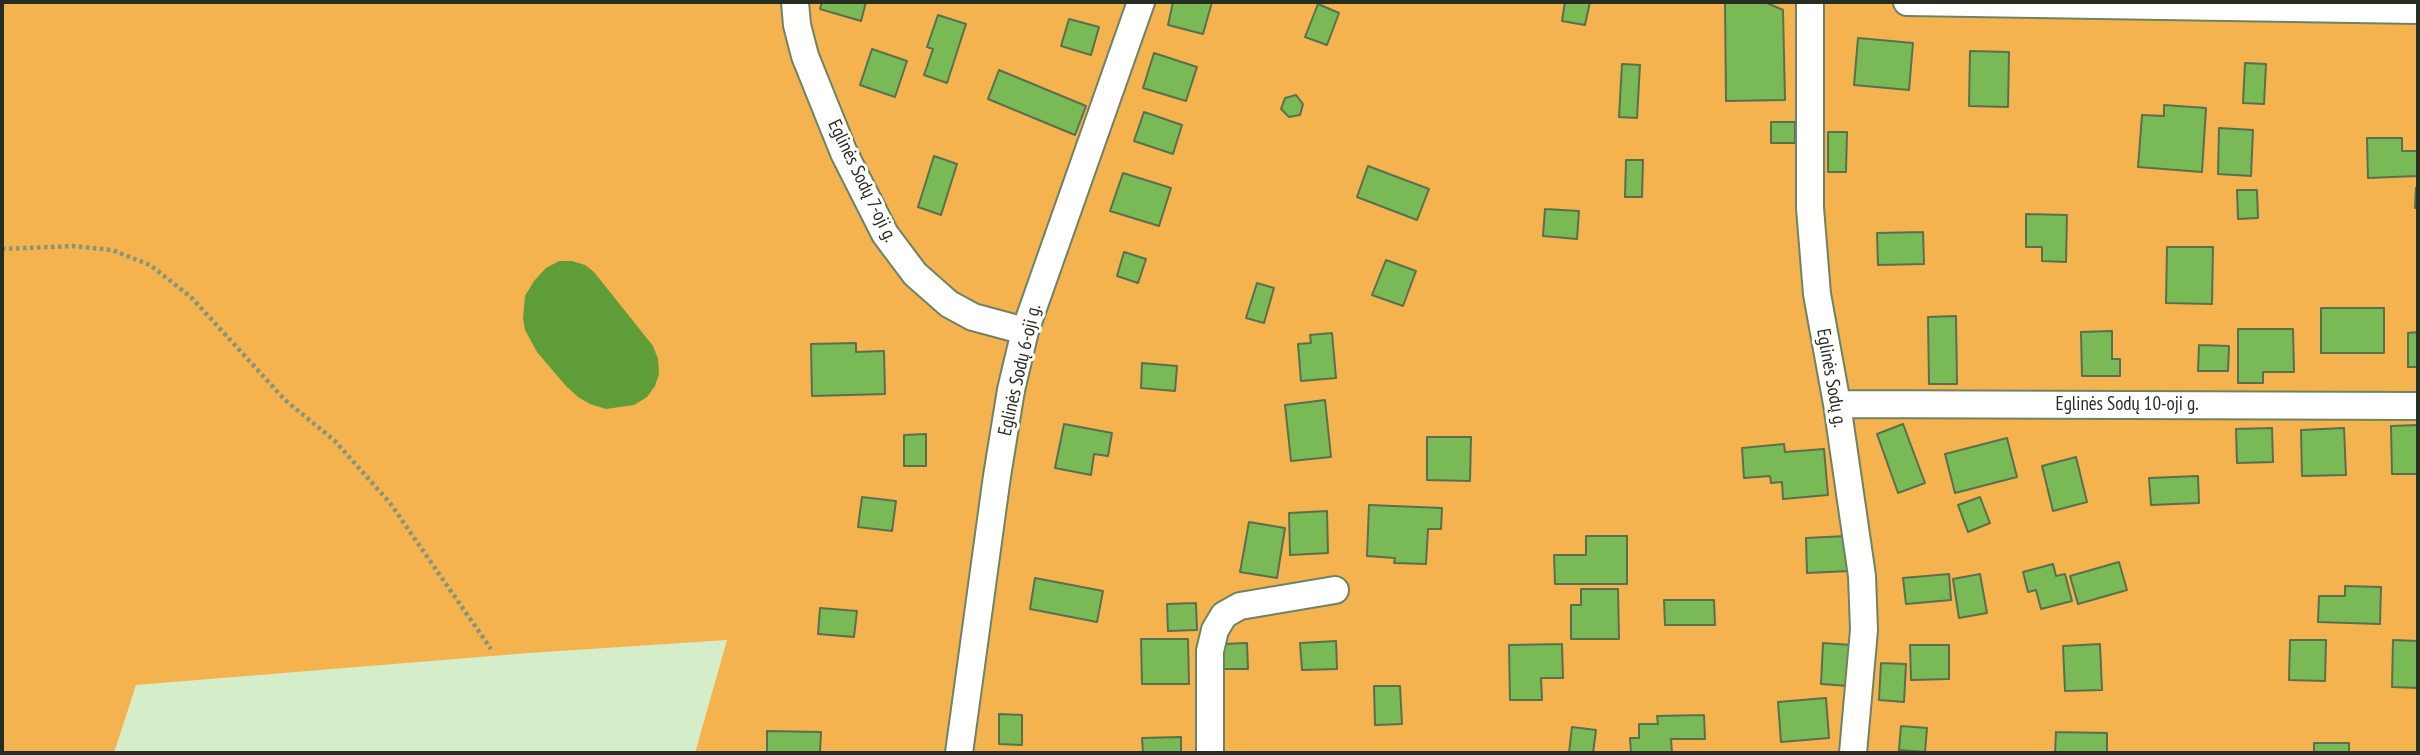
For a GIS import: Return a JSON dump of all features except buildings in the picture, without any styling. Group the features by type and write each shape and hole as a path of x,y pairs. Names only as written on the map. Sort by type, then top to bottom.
{"street":[{"name":"Eglinės Sodų 7-oji g.","path":"795,2 797,25 805,55 844,153 885,234 915,274 948,304 973,317 1025,331"},
{"name":"Eglinės Sodų 6-oji g.","path":"959,753 997,476 1025,331 1141,2"},
{"name":"Eglinės Sodų g.","path":"1810,2 1810,208 1817,294 1837,404 1862,576 1864,630 1853,753"},
{"path":"1907,2 2418,10"},
{"name":"Eglinės Sodų 10-oji g.","path":"1837,404 2418,406"},
{"path":"1210,753 1210,651 1215,630 1224,615 1240,606 1335,590"}],"path":[{"path":"2,249 73,246 112,250 150,265 191,297 285,400 335,441 390,503 491,649"}],"shaded area":[{"path":"2,2 2418,2 2418,753 695,753 727,640 136,685 114,753 2,753"},
{"path":"559,261 585,265 594,272 653,346 658,359 659,374 647,397 634,405 606,409 578,397 537,352 525,330 525,296 546,268"}]}
